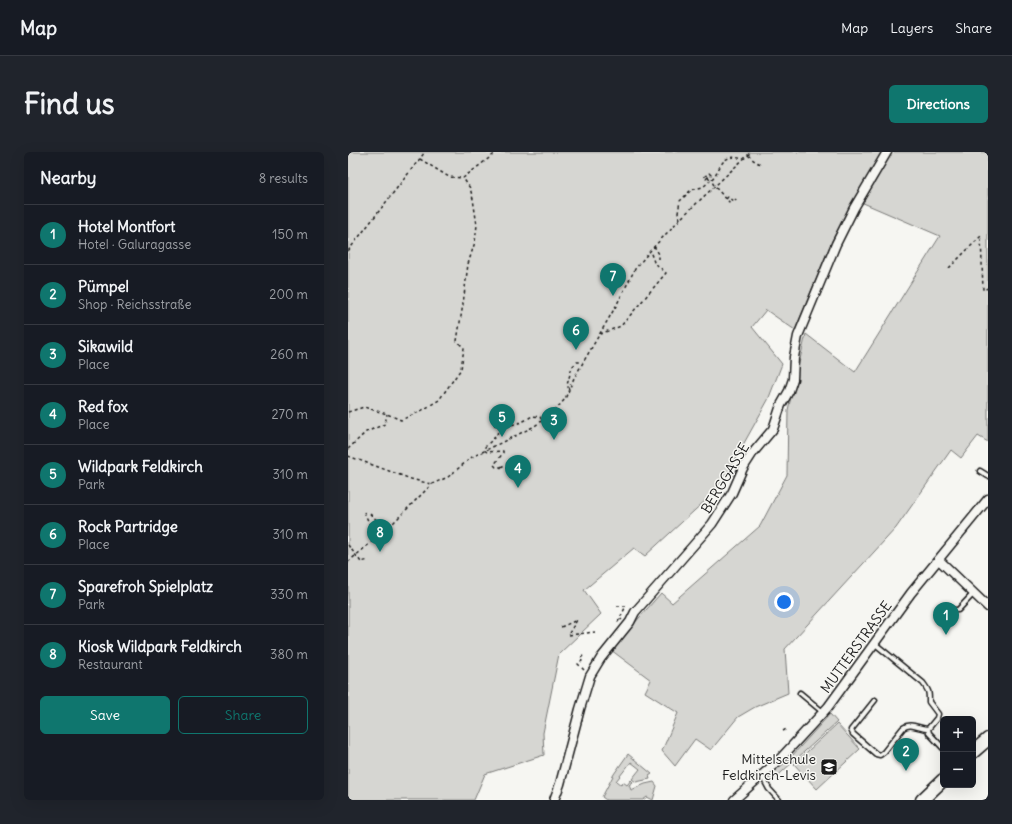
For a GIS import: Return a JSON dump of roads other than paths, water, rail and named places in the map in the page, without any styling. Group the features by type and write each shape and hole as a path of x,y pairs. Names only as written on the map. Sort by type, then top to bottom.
{"main road":[{"path":"976,749 988,739"},
{"path":"922,800 940,783"}],"street":[{"name":"BERGGASSE","path":"554,800 560,784 586,686 596,665 630,622 635,612 712,524 732,493 743,468 752,454 773,429 781,405 794,379 794,357 798,336 836,244 854,208 888,152"},
{"name":"MUTTERSTRASSE","path":"734,800 794,746 824,713 911,593 988,499"},
{"path":"939,560 988,607"}],"lane":[{"path":"980,471 988,476"},
{"path":"943,620 951,610 958,610 974,593"},
{"path":"873,645 923,684 928,690 930,694 928,702 938,714 937,718 928,729"},
{"path":"800,693 824,713"},
{"path":"875,700 851,730 853,734 876,754 880,755 884,752 903,728 907,726 913,725 928,729"},
{"path":"928,729 929,733 940,745"},
{"path":"762,775 769,789 779,800"}],"place":[{"name":"Sparefroh Spielplatz","path":"613,296"},
{"name":"Rock Partridge","path":"576,350"},
{"name":"Wildpark Feldkirch","path":"502,437"},
{"name":"Sikawild","path":"554,440"},
{"name":"Red fox","path":"518,488"},
{"name":"Kiosk Wildpark Feldkirch","path":"380,552"},
{"name":"Hotel Montfort","path":"946,635"},
{"name":"Mittelschule Feldkirch-Levis","path":"829,767"},
{"name":"Pümpel","path":"906,771"}]}
